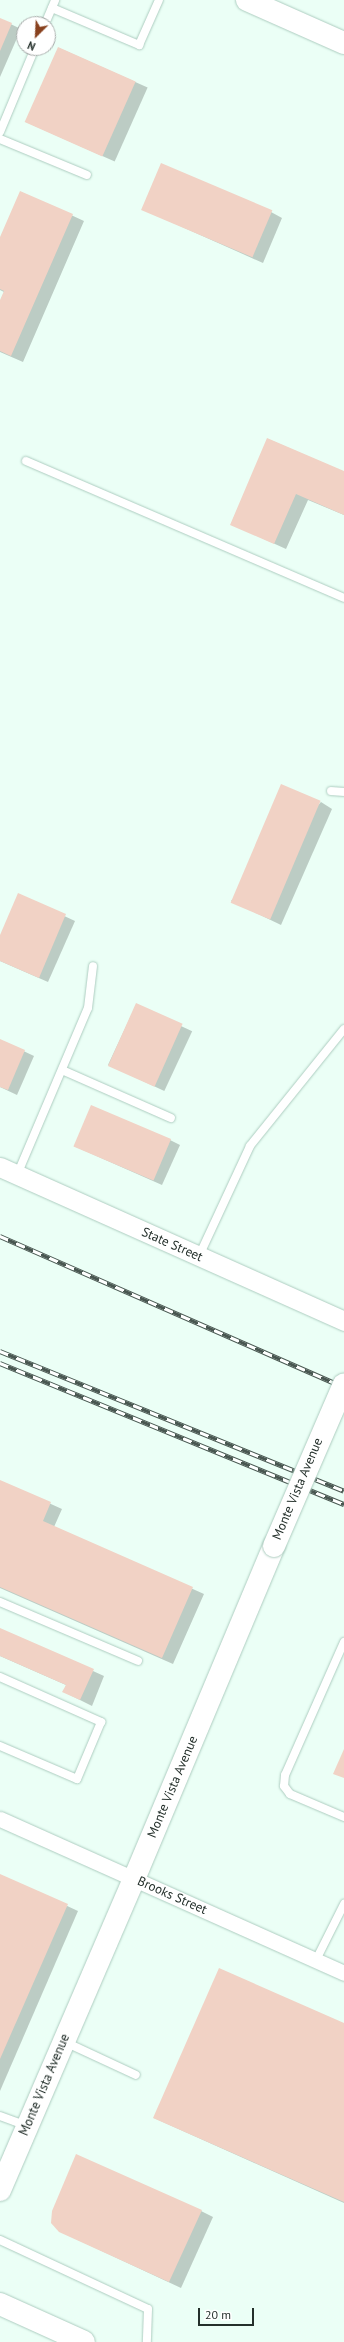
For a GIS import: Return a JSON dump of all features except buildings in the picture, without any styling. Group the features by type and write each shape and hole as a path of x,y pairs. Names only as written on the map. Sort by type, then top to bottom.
{"main road":[{"path":"247,0 344,42"},
{"name":"Monte Vista Avenue","path":"0,2190 344,1384"},
{"path":"0,2304 84,2342"}],"street":[{"name":"State Street","path":"0,1167 344,1321"},
{"name":"Brooks Street","path":"0,1819 344,1973"}],"lane":[{"path":"49,16 54,4 139,45 159,0"},
{"path":"0,132 32,56"},
{"path":"0,139 87,175"},
{"path":"26,461 344,598"},
{"path":"331,791 344,792"},
{"path":"17,1175 88,1008 94,966"},
{"path":"199,1257 250,1146 344,1030"},
{"path":"62,1070 171,1118"},
{"path":"0,1602 138,1661"},
{"path":"344,1642 285,1775 284,1786 290,1794 344,1817"},
{"path":"0,1677 101,1722 77,1779 0,1746"},
{"path":"316,1960 344,1904"},
{"path":"64,2042 136,2075"},
{"path":"0,2116 27,2126"},
{"path":"0,2240 148,2309 147,2342"}],"railway":[{"path":"0,1236 344,1387"},
{"path":"0,1351 344,1491"},
{"path":"0,1363 344,1504"}]}
